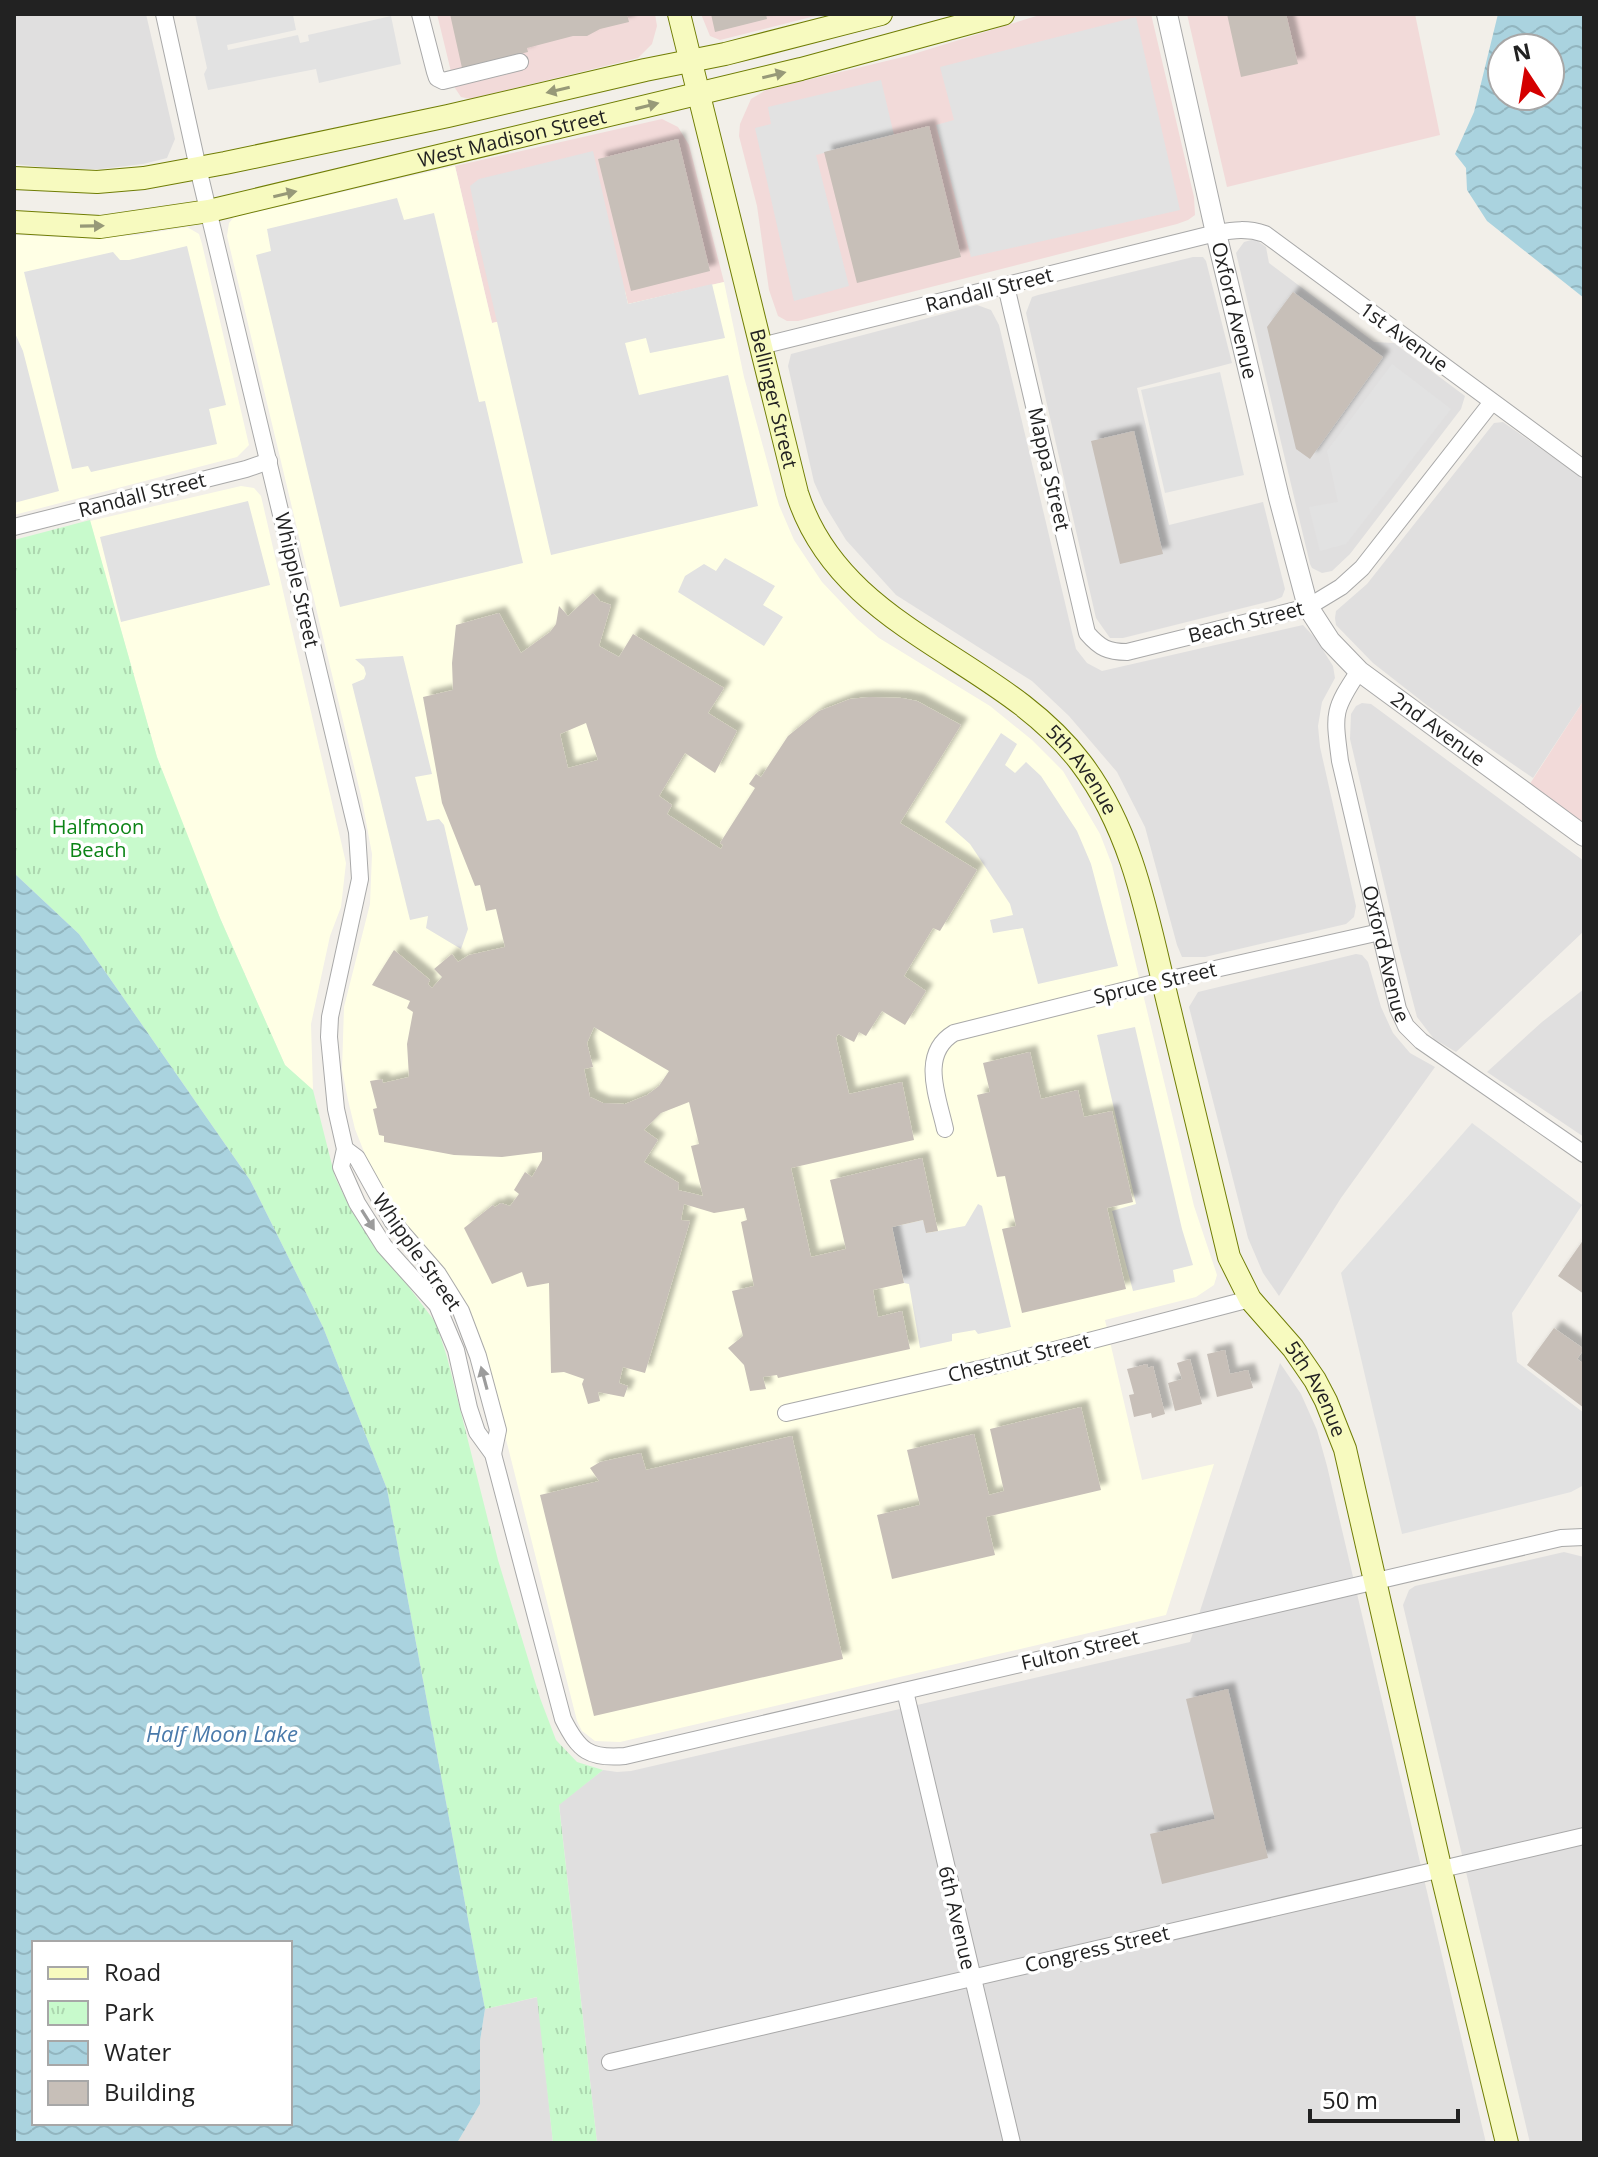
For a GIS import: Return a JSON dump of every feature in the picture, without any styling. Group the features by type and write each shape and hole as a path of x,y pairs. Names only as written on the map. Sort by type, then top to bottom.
{"main road":[{"name":"Bellinger Street","path":"679,14 802,509 827,552 852,583 886,613 1007,694"},
{"name":"West Madison Street","path":"14,178 97,182 144,178 198,168 802,36 881,14"},
{"name":"West Madison Street","path":"14,222 100,227 209,211 698,93 943,23 1003,14"},
{"name":"5th Avenue","path":"1007,694 1081,761 1119,823 1132,862 1229,1257 1250,1299 1293,1348 1326,1401 1345,1449 1441,1871 1507,2143"}],"street":[{"name":"Whipple Street","path":"164,14 359,844 360,879 330,1017 334,1097 345,1149 357,1158 392,1221 438,1274 461,1311 478,1356 498,1430 493,1454 563,1719 579,1746"},
{"path":"420,14 437,78 443,81 520,62"},
{"name":"Oxford Avenue","path":"1167,14 1279,498 1308,607"},
{"name":"1st Avenue","path":"1216,233 1240,228 1265,234 1584,469"},
{"name":"Randall Street","path":"761,346 1216,233"},
{"name":"Mappa Street","path":"1006,286 1087,633 1100,648"},
{"name":"Beach Street","path":"1100,648 1127,652 1308,607 1341,587 1362,568 1492,402"},
{"name":"Randall Street","path":"14,527 269,461"},
{"name":"2nd Avenue","path":"1308,607 1330,641 1359,671 1584,836"},
{"name":"Oxford Avenue","path":"1359,671 1338,702 1336,729 1340,761 1398,1009 1406,1026 1421,1041 1584,1154"},
{"name":"Spruce Street","path":"945,1129 933,1071 936,1049 947,1038 961,1031 1162,981 1380,932"},
{"name":"Chestnut Street","path":"786,1413 997,1365 1250,1299"},
{"name":"Fulton Street","path":"579,1746 605,1758 625,1756 1561,1538 1584,1537"},
{"name":"6th Avenue","path":"905,1691 1012,2143"},
{"name":"Congress Street","path":"610,2062 1584,1836"}],"shaded area":[{"path":"14,14 146,14 175,139 167,158 101,169 14,164"},
{"path":"195,14 297,14 293,15 296,30 227,45 228,50 298,35 300,43 309,41 308,35 391,16 401,64 319,83 316,69 208,90 204,74 207,68"},
{"path":"437,14 655,14 657,26 652,44 638,58 470,99 461,97 455,88"},
{"path":"701,14 823,14 720,40 710,36"},
{"path":"1043,14 1151,14 1194,197 1195,215 1177,224 798,321 787,321 778,316 769,290 757,206 739,136 740,124 751,99 766,90 907,56"},
{"path":"1187,14 1415,14 1440,135 1227,187"},
{"path":"1136,17 1180,210 971,257 936,125 954,120 940,67"},
{"path":"881,80 894,135 816,155 849,286 794,301 755,128 771,124 768,107"},
{"path":"662,119 678,127 689,145 724,282 628,304 624,292 492,323 455,166"},
{"path":"593,151 628,304 712,284 725,338 650,353 646,338 625,343 639,395 728,375 758,506 551,555 476,231 479,230 470,186 479,179"},
{"path":"455,166 492,323 625,291 628,304 724,282 744,377 779,505 794,540 822,582 879,638 990,706 1032,740 1063,771 1100,834 1112,865 1194,1206 1217,1275 1214,1285 1196,1297 1105,1320 1142,1480 1214,1464 1166,1615 620,1742 595,1741 582,1731 577,1721 485,1356 391,1208 372,1172 355,1129 348,1100 342,1070 344,1007 370,904 372,854 362,800 227,236 229,223 234,217"},
{"path":"397,198 404,220 434,213 479,402 485,401 523,563 340,607 256,255 271,251 267,229"},
{"path":"187,227 199,234 202,244 249,445 237,457 14,515 14,235 84,238 138,235"},
{"path":"1255,239 1266,247 1269,263 1374,342 1394,343 1465,396 1461,409 1350,554 1332,571 1322,573 1310,564 1236,253 1244,242"},
{"path":"187,246 226,405 209,409 217,444 91,472 88,466 72,469 24,272 113,252 120,260 129,260"},
{"path":"1203,257 1206,261 1232,363 1137,388 1169,525 1263,502 1285,589 1282,597 1275,600 1123,638 1110,638 1096,618 1026,313 1032,297"},
{"path":"977,305 991,310 999,325 1076,649 1087,663 1102,671 1303,625 1333,666 1335,678 1322,702 1318,726 1356,906 1354,917 1346,924 1205,957 1182,957 1145,827 1117,772 1069,716 1032,681 896,595 846,540 824,504 814,482 788,366 791,354"},
{"path":"14,331 23,351 59,491 14,503"},
{"path":"1392,364 1451,409 1346,544 1320,551 1309,507 1338,502 1327,451"},
{"path":"1220,372 1244,475 1165,493 1141,390"},
{"path":"1503,422 1584,479 1584,700 1533,778 1428,706 1373,663 1336,625 1335,618 1336,611 1367,584 1494,423"},
{"path":"241,486 254,488 261,496 346,863 341,907 330,936 311,1024 313,1090 285,1065 187,836 157,757 90,521"},
{"path":"248,501 270,585 121,622 100,537"},
{"path":"725,558 775,586 763,605 783,617 764,646 678,592 685,576 704,564 716,571"},
{"path":"403,656 432,774 415,777 427,821 439,819 444,825 468,929 461,949 426,928 428,916 410,920 352,684 364,679 366,674 364,667 355,659"},
{"path":"1584,700 1584,836 1524,793"},
{"path":"1362,703 1371,704 1584,861 1584,931 1456,1052 1434,1039 1417,1017 1350,739 1351,714"},
{"path":"1001,733 1017,744 1005,765 1015,773 1026,762 1041,776 1077,831 1091,864 1118,966 1038,984 1023,928 993,933 990,920 1013,915 1010,904 970,844 945,822"},
{"path":"1362,955 1368,962 1381,1007 1393,1033 1410,1053 1435,1067 1341,1198 1279,1296 1263,1273 1248,1238 1189,1007 1198,992"},
{"path":"1584,989 1584,1137 1487,1072"},
{"path":"1135,1027 1193,1265 1173,1270 1175,1282 1133,1291 1112,1211 1136,1204 1097,1035"},
{"path":"1472,1123 1582,1205 1512,1313 1517,1362 1584,1413 1584,1485 1571,1492 1402,1534 1341,1273"},
{"path":"978,1204 982,1206 1011,1327 978,1334 975,1330 952,1334 952,1341 920,1348 909,1284 904,1283 892,1227 923,1220 927,1233 965,1226"},
{"path":"1280,1363 1301,1394 1317,1430 1327,1466 1486,2143 597,2143 559,1804 603,1770 631,1771 1190,1642"},
{"path":"1564,1552 1584,1557 1584,2143 1530,2143 1403,1605 1409,1590 1415,1586"},
{"path":"538,1997 553,2143 457,2143 480,2104 480,2041 485,2009"}],"green space":[{"name":"Halfmoon Beach","path":"90,520 157,757 220,918 285,1065 313,1090 335,1177 352,1212 436,1323 498,1560 556,1740 577,1762 603,1770 559,1805 597,2143 553,2143 537,1997 485,2009 387,1489 323,1327 250,1180 79,934 14,873 14,540"}],"water":[{"path":"1498,14 1584,14 1584,298 1487,221 1467,190 1466,168 1455,154 1474,112 1486,63 1486,112 1566,112 1566,32 1494,32"},
{"name":"Half Moon Lake","path":"14,873 79,934 250,1180 323,1327 387,1489 485,2009 480,2041 480,2104 457,2143 14,2143"}],"building":[{"path":"450,14 627,14 629,22 462,68"},
{"path":"711,14 766,14 767,19 715,32"},
{"path":"1227,14 1286,14 1298,64 1241,77"},
{"path":"929,126 961,257 857,283 824,152"},
{"path":"678,139 710,271 631,291 598,159"},
{"path":"1293,292 1383,357 1310,459 1296,449 1267,327"},
{"path":"1134,431 1163,554 1120,564 1091,441"},
{"path":"593,593 600,601 611,605 599,646 619,657 633,634 724,688 708,713 737,731 715,773 685,753 659,796 672,805 667,814 721,849 723,845 720,843 755,788 749,784 756,774 761,777 788,736 819,711 850,699 902,698 917,701 961,725 900,823 977,870 940,931 933,928 904,976 926,991 905,1025 882,1011 866,1036 859,1032 854,1042 838,1034 836,1038 849,1094 902,1082 914,1140 791,1168 811,1257 846,1249 830,1180 922,1158 938,1231 926,1233 923,1220 892,1227 904,1283 873,1290 878,1317 902,1311 910,1349 778,1378 777,1375 763,1377 766,1389 750,1391 744,1365 728,1348 743,1336 732,1291 754,1286 741,1222 747,1220 744,1208 714,1213 684,1204 681,1220 690,1221 645,1373 623,1367 619,1383 628,1386 624,1397 598,1392 600,1401 588,1404 582,1384 584,1379 564,1372 551,1373 549,1283 527,1287 522,1272 492,1284 464,1228 493,1205 495,1207 501,1203 510,1206 519,1194 514,1190 525,1172 532,1177 542,1160 542,1152 502,1157 454,1155 384,1142 384,1136 379,1135 373,1109 377,1108 370,1081 382,1079 383,1083 409,1077 407,1044 413,1012 407,1008 410,1001 372,985 394,950 430,980 428,984 432,988 442,977 434,969 452,954 458,962 469,955 505,947 496,909 486,911 480,885 475,886 442,803 423,697 453,690 456,625 499,613 521,653 550,632 556,624 559,606 568,616","holes":["586,723 598,760 568,768 560,734","594,1027 669,1071 659,1086 647,1095 625,1104 603,1103 590,1097 584,1069 593,1067 587,1043","689,1102 699,1144 691,1146 703,1196 678,1190 679,1183 644,1162 658,1140 644,1130 661,1113"]},
{"path":"1030,1052 1041,1099 1078,1090 1084,1117 1112,1111 1133,1202 1107,1208 1126,1289 1022,1313 1002,1229 1016,1226 1005,1176 997,1177 977,1095 990,1092 983,1063"},
{"path":"1584,1239 1584,1294 1558,1276"},
{"path":"1554,1328 1584,1349 1577,1359 1584,1364 1584,1408 1527,1365"},
{"path":"1225,1350 1230,1374 1248,1370 1253,1388 1217,1397 1207,1354"},
{"path":"1190,1359 1202,1404 1175,1411 1168,1383 1182,1379 1177,1363"},
{"path":"1147,1364 1148,1368 1153,1366 1165,1414 1152,1418 1151,1413 1134,1417 1129,1395 1134,1394 1127,1369"},
{"path":"1081,1407 1101,1490 986,1517 995,1555 892,1579 877,1515 920,1505 907,1450 974,1434 989,1495 1004,1491 990,1429"},
{"path":"792,1436 843,1659 594,1716 540,1495 599,1481 590,1468 600,1462 641,1453 646,1470"},
{"path":"1228,1689 1268,1858 1162,1884 1150,1834 1215,1819 1186,1699"}]}
